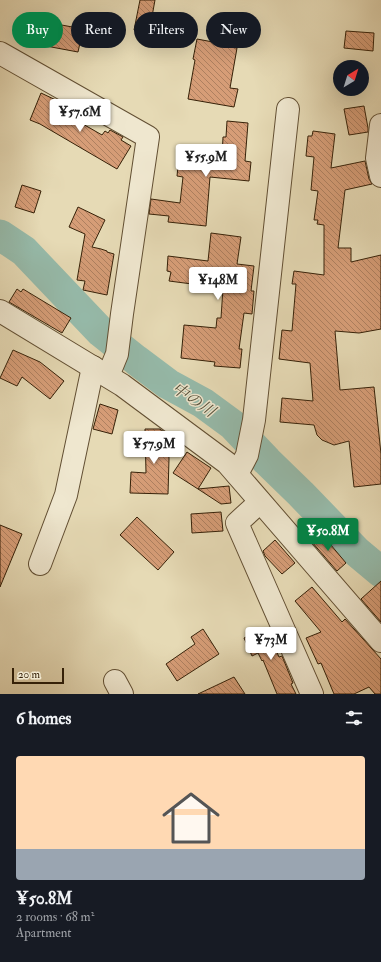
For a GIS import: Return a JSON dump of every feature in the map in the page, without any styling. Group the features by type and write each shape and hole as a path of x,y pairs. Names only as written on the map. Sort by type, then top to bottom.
{"street":[{"path":"0,53 148,137 117,354 100,372 66,495 40,564"},
{"path":"237,474 247,455 254,420 288,109"},
{"path":"381,125 377,158 381,176"},
{"path":"0,311 122,385 227,463 381,641"},
{"path":"260,502 237,523 312,694"}],"building":[{"path":"140,0 155,0 153,12 138,12"},
{"path":"63,25 71,27 71,48 79,48 78,52 57,48 63,48"},
{"path":"346,31 374,33 373,51 344,48"},
{"path":"198,39 206,41 206,48 237,48 230,88 238,89 234,107 188,99 195,60 193,59 195,48 198,48"},
{"path":"41,93 58,101 55,108 102,135 105,131 108,133 110,130 123,137 121,140 131,146 117,169 40,124 30,120"},
{"path":"364,106 368,132 349,135 344,109"},
{"path":"227,121 248,123 245,161 251,162 249,181 210,177 206,226 168,222 169,216 149,214 151,199 180,203 183,177 177,176 179,157 193,158 194,155 222,158 223,137 226,137"},
{"path":"313,131 335,134 331,168 365,161 369,179 372,184 345,190 338,248 351,248 351,262 381,255 381,329 359,333 335,331 340,390 374,387 381,454 381,484 354,487 349,441 334,445 322,440 317,435 314,425 280,422 282,398 313,401 310,363 279,359 282,330 292,331 296,284 292,284 294,271 324,275 324,225 317,224 318,220 314,220 318,191 311,190 314,157 306,156 308,136 312,136"},
{"path":"22,185 41,191 34,213 15,207"},
{"path":"78,207 105,220 92,247 114,254 107,295 83,290 85,281 77,280 85,234 69,227"},
{"path":"211,233 241,237 237,264 254,266 251,291 254,291 252,314 244,313 239,349 242,349 240,368 214,366 215,362 181,358 184,325 216,328 217,318 221,318 223,288 169,281 171,272 167,271 168,256 208,261"},
{"path":"17,289 21,292 23,289 71,318 62,333 9,302"},
{"path":"13,350 40,362 64,381 50,399 22,377 17,386 0,378"},
{"path":"100,404 118,410 112,434 93,429"},
{"path":"145,429 160,429 168,435 168,494 130,493 131,472 146,473"},
{"path":"187,452 211,468 198,489 173,473"},
{"path":"229,486 231,503 221,504 198,489"},
{"path":"221,512 223,531 192,533 191,514"},
{"path":"137,517 174,552 158,570 120,535"},
{"path":"0,525 22,534 0,587"},
{"path":"320,532 346,563 337,571 311,541"},
{"path":"275,540 295,563 282,574 265,556 263,551"},
{"path":"381,581 381,622 361,599"},
{"path":"312,587 342,622 345,619 381,659 381,694 375,694 369,687 354,694 334,694 321,663 318,664 306,638 321,632 295,601"},
{"path":"266,628 279,657 282,656 293,683 291,684 296,694 277,694 263,660 262,661 258,653 252,656 244,638"},
{"path":"203,629 219,654 177,681 166,664 195,644 191,637"},
{"path":"234,677 245,694 198,694"}],"waterway":[{"name":"中の川","path":"0,235 24,251 101,332 168,384 203,403 233,425 357,552 381,572"}]}
